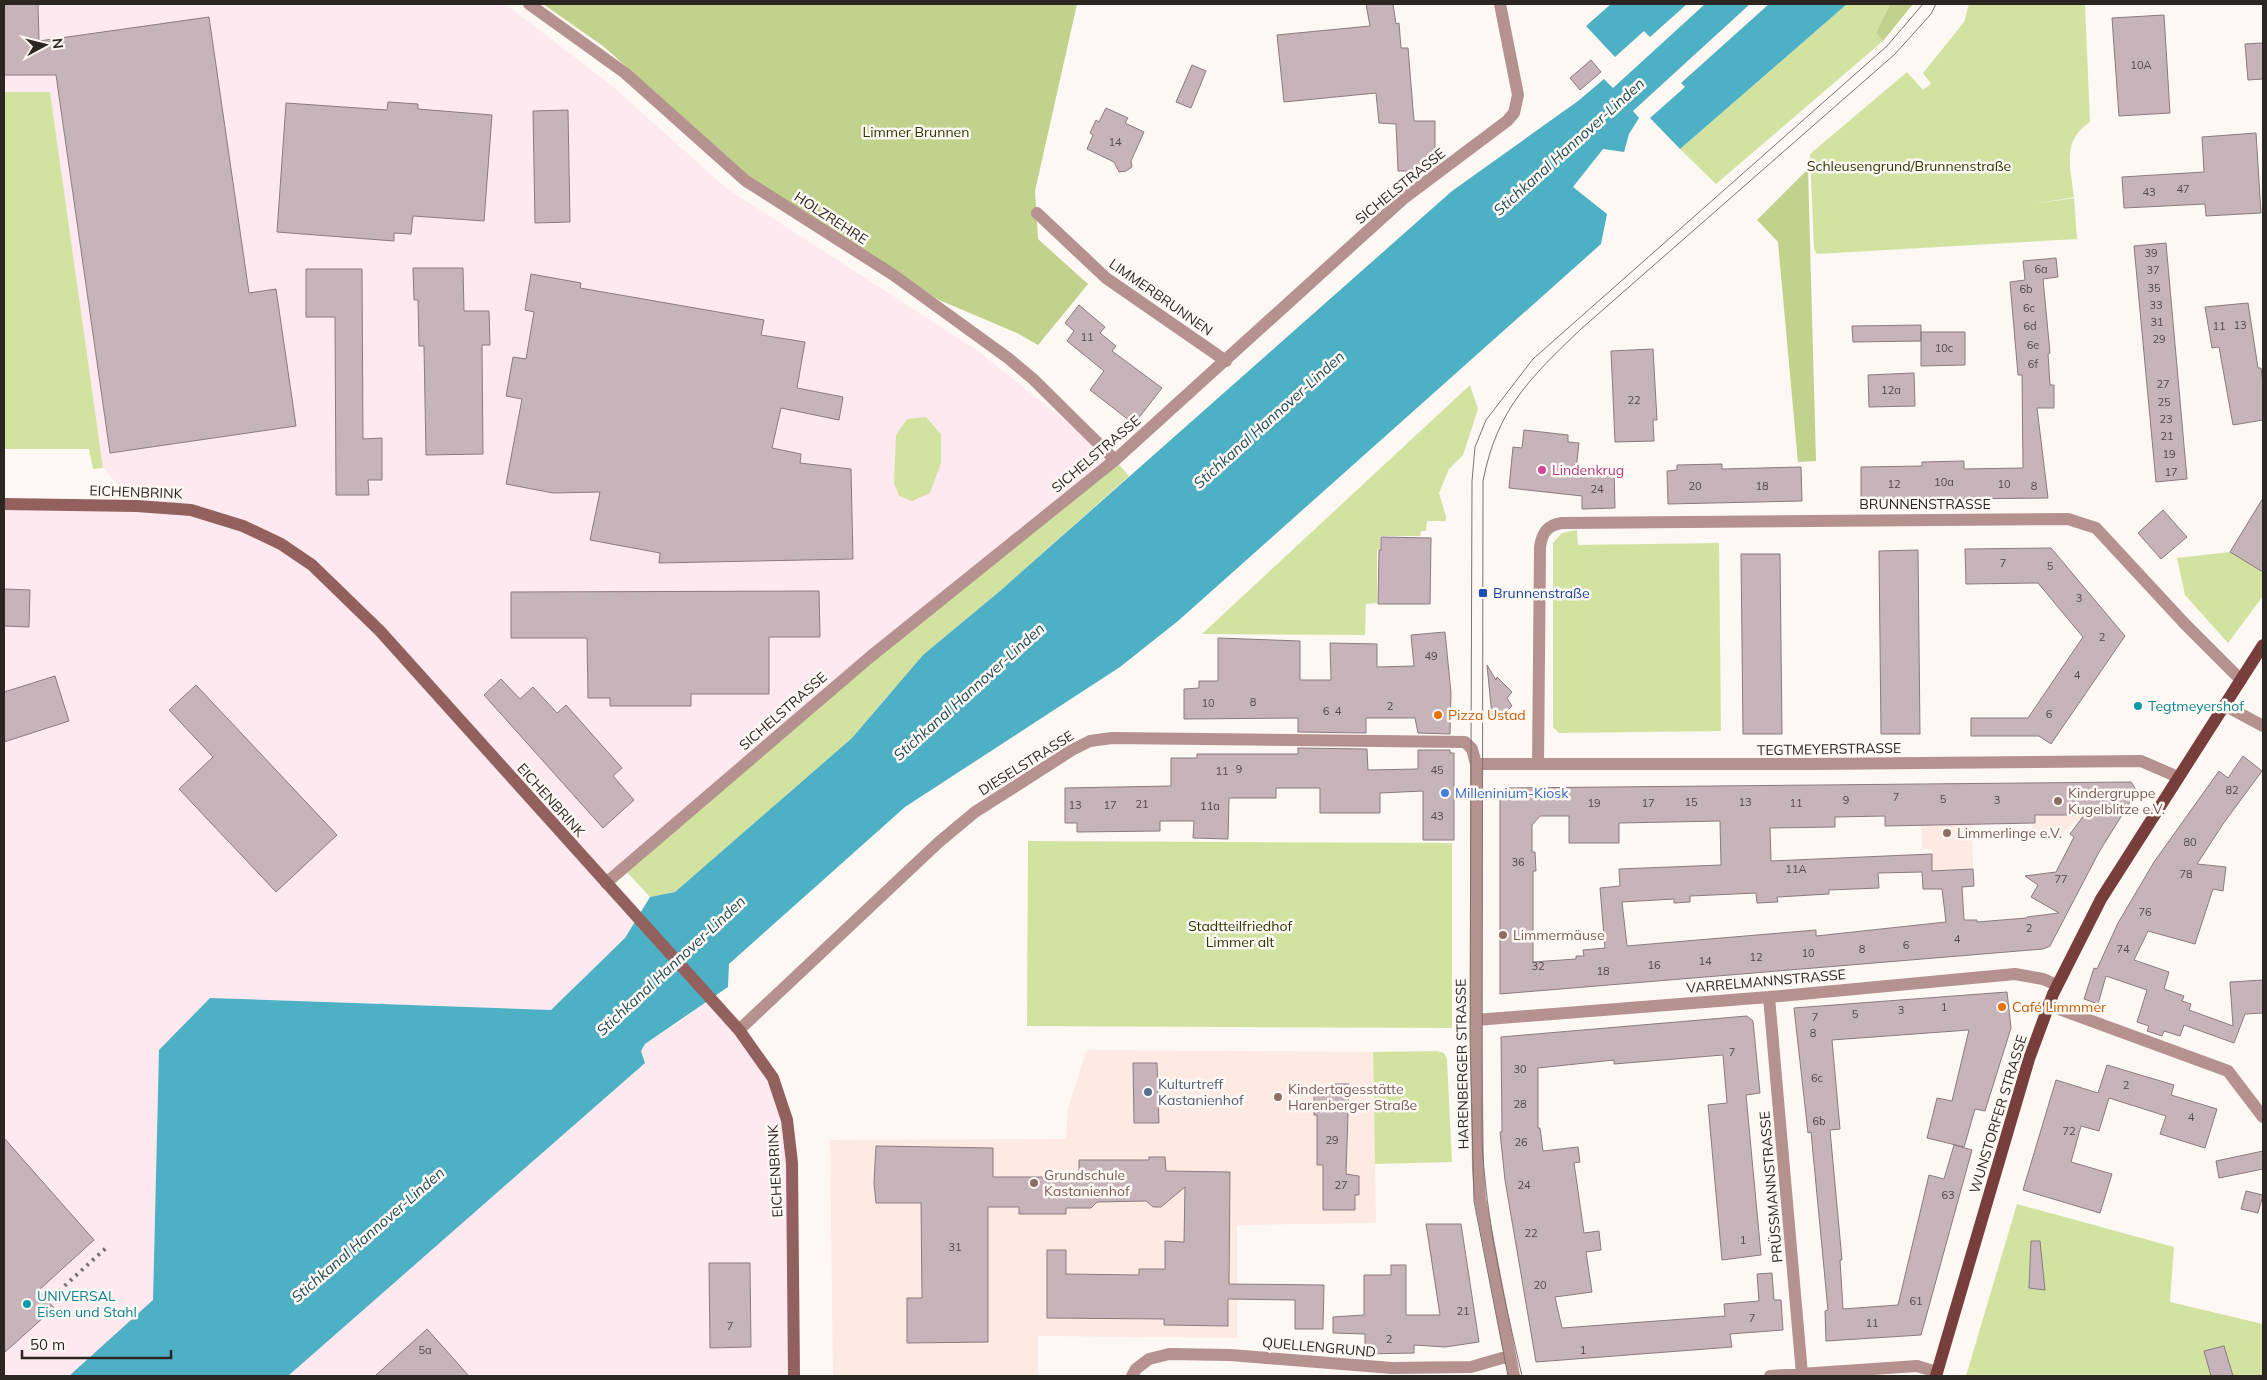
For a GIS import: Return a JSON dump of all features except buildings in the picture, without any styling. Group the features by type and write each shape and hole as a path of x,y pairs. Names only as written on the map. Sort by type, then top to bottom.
{"main road":[{"name":"EICHENBRINK","path":"4,504 171,507 217,517 243,526 281,544 312,565 374,624 718,1006 739,1030 773,1078 787,1120 792,1173 794,1376"},
{"name":"WUNSTORFER STRASSE","path":"1937,1374 2029,1059 2048,1005 2101,900 2263,645"}],"street":[{"name":"HOLZREHRE","path":"529,4 624,73 746,181 892,274 1008,358 1034,379 1115,460"},
{"name":"SICHELSTRASSE","path":"606,883 870,657 1115,460 1403,200 1507,121 1514,113 1518,95 1500,4"},
{"name":"LIMMERBRUNNEN","path":"1037,212 1106,278 1226,361"},
{"name":"BRUNNENSTRASSE","path":"1538,764 1540,547 1545,531 1552,524 1562,522 2068,519 2096,528 2185,624 2241,680"},
{"path":"2224,705 2263,726"},
{"name":"DIESELSTRASSE","path":"739,1030 939,842 976,812 1039,770 1090,741 1112,738 1456,741 1465,742 1472,749"},
{"name":"HARENBERGER STRASSE","path":"1472,749 1476,764 1476,1020 1480,1198 1514,1376"},
{"name":"TEGTMEYERSTRASSE","path":"1476,764 1790,765 2141,761 2178,777"},
{"name":"VARRELMANNSTRASSE","path":"1476,1020 1770,997 2014,974 2044,979 2057,985"},
{"name":"PRÜSSMANNSTRASSE","path":"1770,997 1802,1374"},
{"path":"2048,1005 2228,1071 2263,1117"},
{"name":"QUELLENGRUND","path":"1132,1376 1136,1369 1149,1359 1168,1354 1230,1355 1392,1368 1471,1367 1509,1356"},
{"path":"1770,1376 1917,1366 1937,1374"}],"shaded area":[{"path":"4,4 505,4 611,85 726,188 978,351 1115,460 606,882 751,1046 787,1120 794,1376 288,1376 645,1063 641,1051 645,1044 694,1012 625,938 551,1010 210,998 159,1050 153,1301 69,1376 4,1376 4,504 136,505 103,468 50,92 4,92"},
{"name":"Limmerlinge e.V.","path":"1965,783 1965,818 1972,818 1973,869 1932,871 1932,849 1922,849 1921,784"},
{"name":"Kindergruppe Kugelblitze e.V.","path":"2032,783 2083,783 2083,816 2058,837 2035,837 2035,829 2032,829"},
{"name":"Grundschule Kastanienhof","path":"1086,1051 1373,1052 1376,1223 1237,1225 1237,1338 1038,1336 1038,1376 833,1376 830,1140 1066,1139 1068,1109"}],"green space":[{"name":"Limmer Brunnen","path":"543,4 1077,4 1035,191 1038,239 1088,284 1038,345 1017,333 939,300 756,182 603,46"},
{"path":"1847,4 1890,4 1876,33 1883,41 1716,184 1680,149"},
{"path":"1890,4 1913,4 1883,41 1876,33"},
{"name":"Schleusengrund/Brunnenstraße","path":"1969,4 2085,4 2090,122 2075,137 2070,155 2074,197 2033,204 2074,198 2077,239 1817,254 1814,249 1810,154 1907,72 1923,90 1931,84 1923,73 1964,22"},
{"path":"4,92 50,92 103,468 93,469 89,449 4,449"},
{"path":"1808,169 1816,461 1798,462 1778,242 1757,220"},
{"path":"1470,385 1478,409 1463,455 1449,469 1439,493 1446,521 1427,521 1426,531 1421,531 1420,536 1380,536 1380,549 1377,550 1377,603 1366,604 1365,635 1202,634"},
{"path":"926,417 941,434 941,463 930,493 912,501 899,496 894,483 896,435 907,419"},
{"path":"1115,460 1129,476 1000,591 923,655 852,738 675,892 650,897 623,868"},
{"path":"1577,530 1578,545 1719,543 1721,731 1559,733 1553,727 1553,543 1562,533"},
{"path":"2230,552 2263,572 2263,596 2228,643 2185,595 2177,558"},
{"name":"Stadtteilfriedhof Limmer alt","path":"1028,841 1452,843 1452,1028 1027,1026"},
{"path":"1437,1051 1444,1053 1447,1059 1452,1162 1375,1164 1373,1052"},
{"path":"2017,1204 2174,1247 2170,1302 2263,1324 2263,1376 1966,1376"}],"water":[{"path":"1611,4 1687,4 1650,37 1644,31 1615,57 1586,26"},
{"name":"Stichkanal Hannover-Linden","path":"1705,4 1750,4 1633,111 1639,118 1629,134 1624,152 1603,149 1573,187 1607,214 1601,244 1178,621 1120,667 905,807 729,964 728,987 645,1044 641,1051 645,1063 288,1376 69,1376 153,1300 159,1050 210,998 551,1010 625,938 650,897 675,892 852,738 923,655 1000,591 1452,191 1578,101 1604,79 1613,88"},
{"path":"1769,4 1847,4 1680,149 1650,118 1685,87 1681,83"}],"tram line":[{"path":"1508,1376 1474,1201 1470,1037 1472,481 1475,447 1486,420 1533,359 1887,46 1923,4"},
{"path":"1522,1376 1502,1288 1492,1230 1487,1200 1482,1141 1483,481 1489,456 1497,434 1518,396 1546,363 1581,329 1895,54 1931,14 1936,4"}],"railway":[{"path":"48,1301 106,1248"}],"place":[{"name":"Lindenkrug","path":"1542,470"},
{"name":"Brunnenstraße","path":"1483,593"},
{"name":"Tegtmeyershof","path":"2138,706"},
{"name":"Pizza Ustad","path":"1438,715"},
{"name":"Milleninium-Kiosk","path":"1445,793"},
{"name":"Kindergruppe Kugelblitze e.V.","path":"2058,801"},
{"name":"Limmerlinge e.V.","path":"1947,833"},
{"name":"Limmermäuse","path":"1503,935"},
{"name":"Café Limmmer","path":"2002,1007"},
{"name":"Kulturtreff Kastanienhof","path":"1148,1092"},
{"name":"Kindertagesstätte Harenberger Straße","path":"1278,1097"},
{"name":"Grundschule Kastanienhof","path":"1034,1183"},
{"name":"UNIVERSAL Eisen und Stahl","path":"27,1304"}]}
